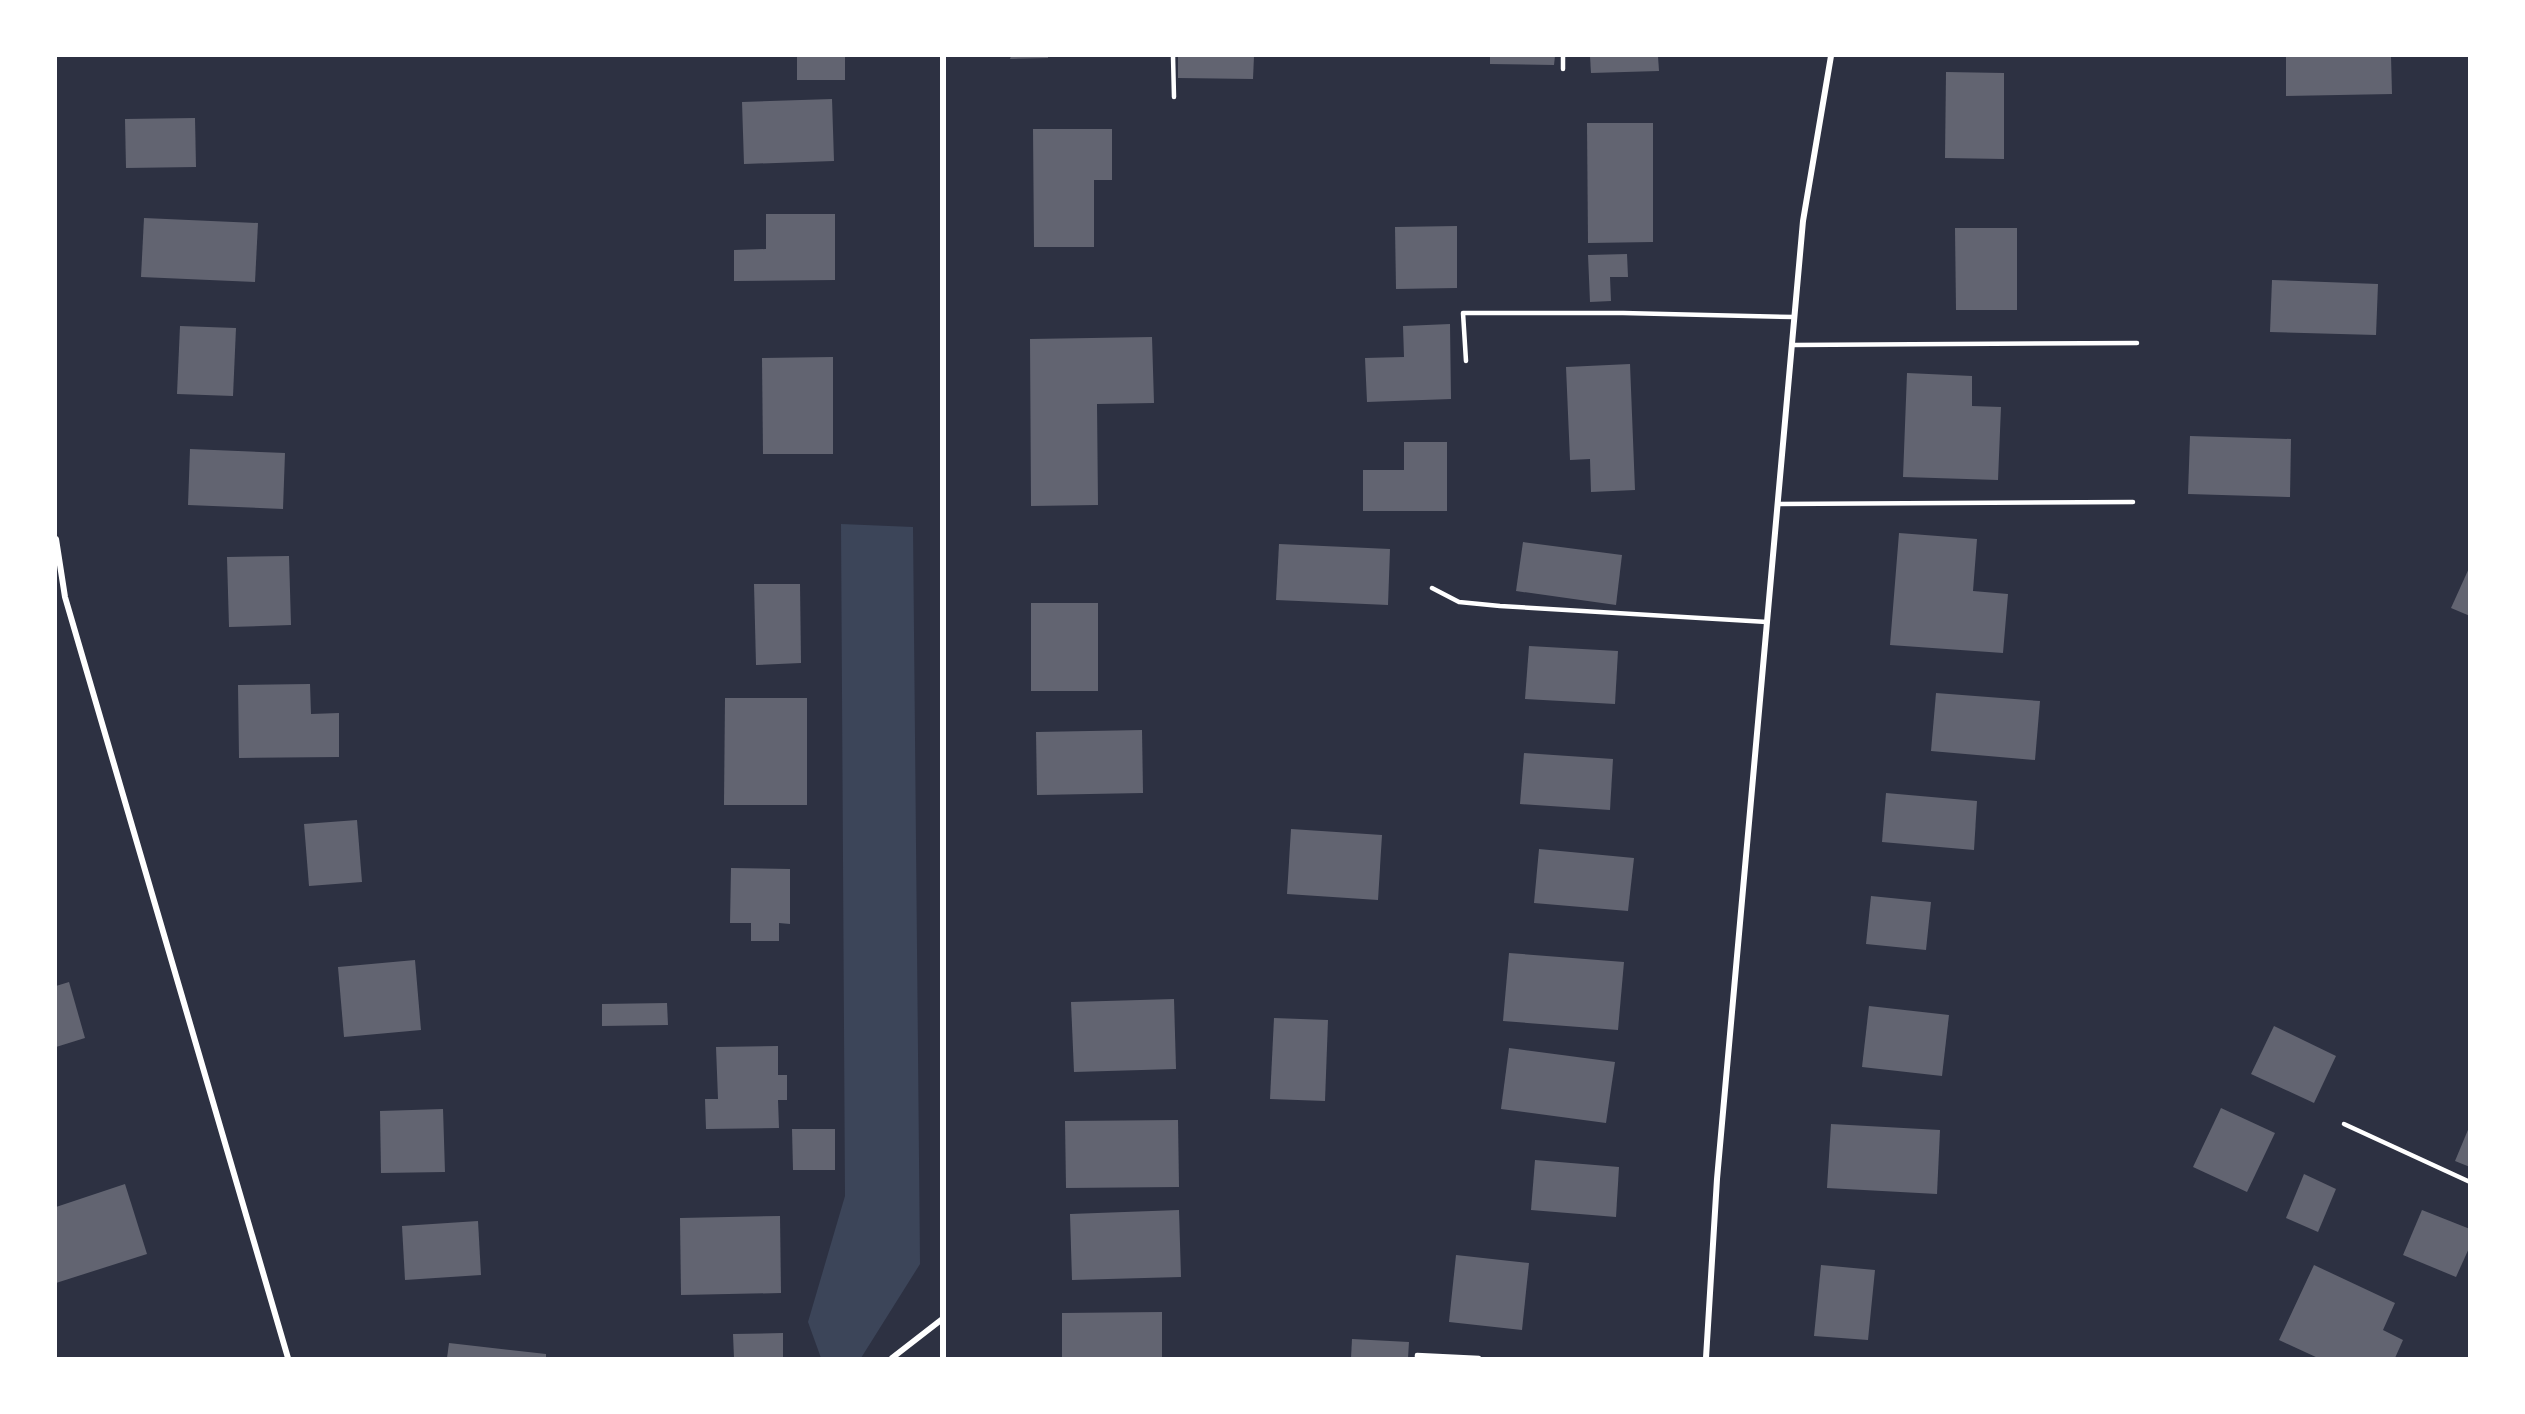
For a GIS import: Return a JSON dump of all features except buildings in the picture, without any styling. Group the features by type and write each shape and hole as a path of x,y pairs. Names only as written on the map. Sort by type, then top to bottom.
{"street":[{"path":"943,56 941,1320 943,1359"},
{"path":"1706,1359 1717,1179 1791,345 1803,221 1831,56"},
{"path":"56,539 65,597 288,1359"},
{"path":"56,597 65,597"},
{"path":"892,1359 941,1320"}],"lane":[{"path":"1173,56 1174,97"},
{"path":"1563,56 1563,69"},
{"path":"1466,361 1463,313 1623,313 1794,317"},
{"path":"1791,345 2137,343"},
{"path":"1778,504 2133,502"},
{"path":"1432,588 1459,602 1767,622"},
{"path":"2344,1124 2469,1182"},
{"path":"1417,1359 1417,1355 1479,1359"}],"shaded area":[{"path":"841,524 913,527 920,1264 861,1358 821,1358 808,1322 845,1196"}]}
